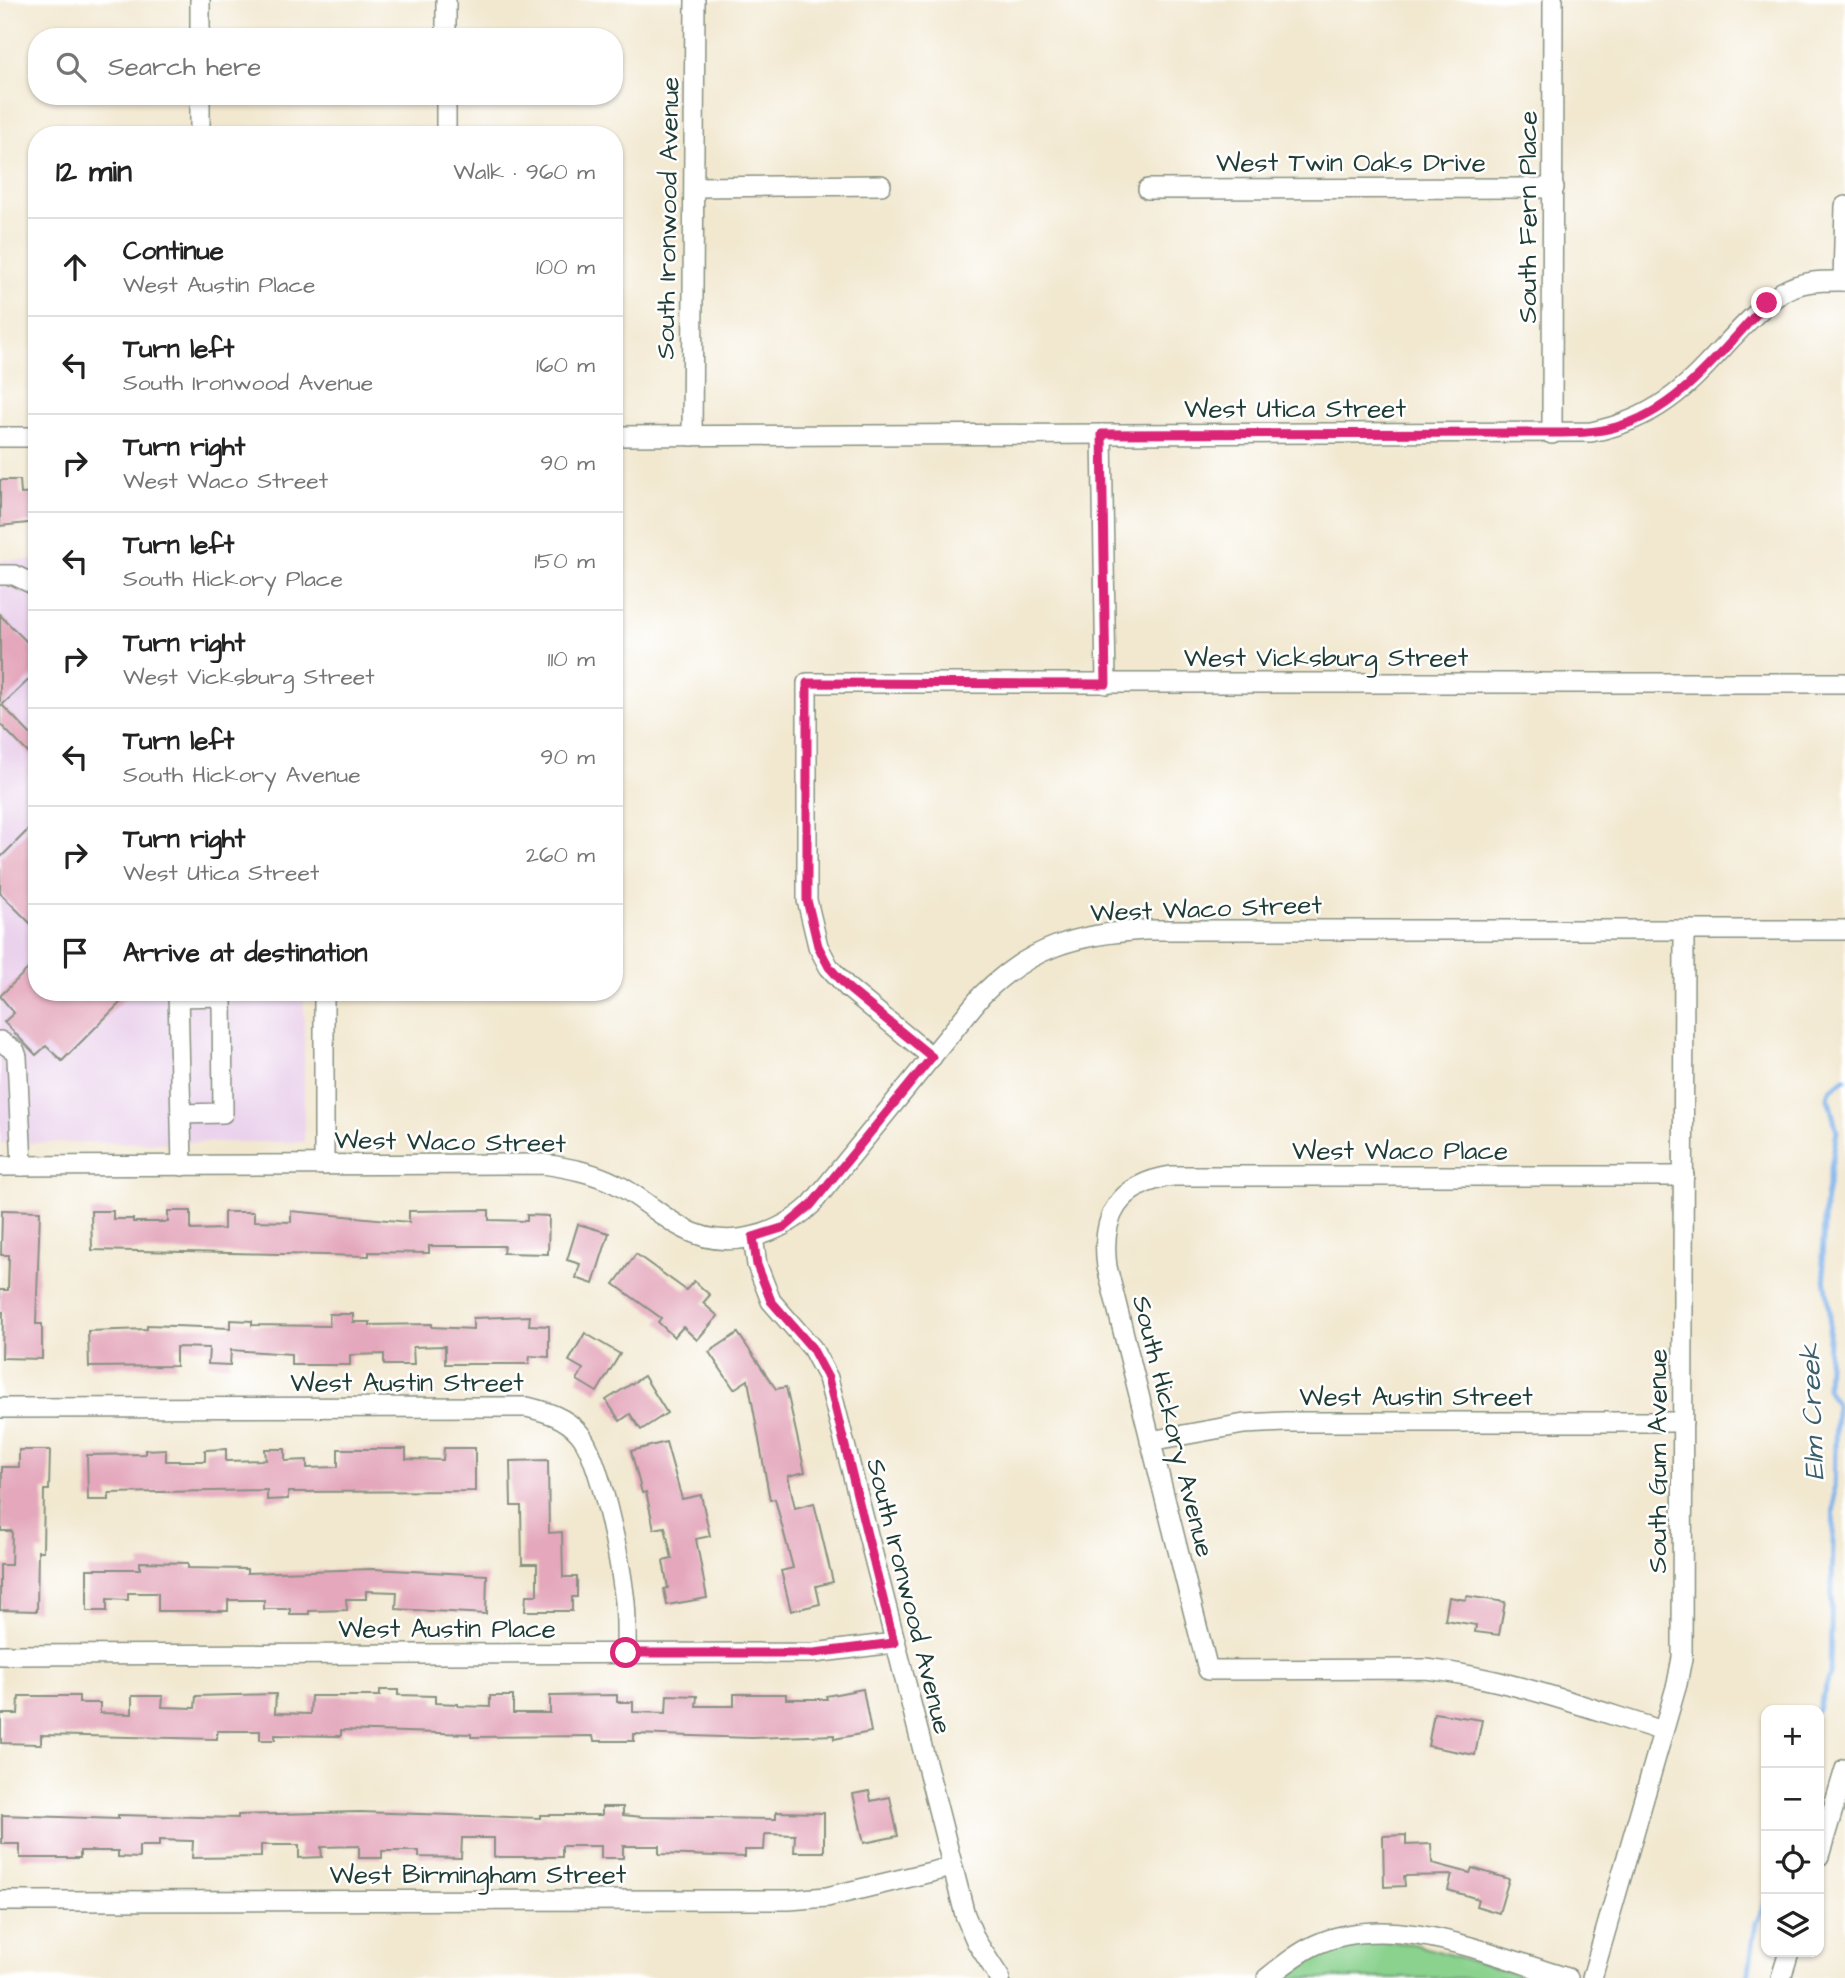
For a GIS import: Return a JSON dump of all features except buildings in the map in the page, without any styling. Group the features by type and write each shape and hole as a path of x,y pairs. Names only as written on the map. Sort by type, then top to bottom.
{"street":[{"path":"200,0 200,28"},
{"path":"446,0 446,28"},
{"name":"South Ironwood Avenue","path":"692,436 695,0"},
{"name":"South Fern Place","path":"1552,433 1553,0"},
{"path":"200,105 200,126"},
{"path":"446,105 446,126"},
{"path":"695,187 881,185"},
{"name":"West Twin Oaks Drive","path":"1148,189 1554,188"},
{"path":"1844,281 1845,206"},
{"name":"West Utica Street","path":"623,436 1591,432 1638,420 1685,387 1782,292 1795,285 1814,281 1844,281"},
{"path":"1102,434 1106,684"},
{"path":"0,437 28,437"},
{"path":"0,575 14,575 28,582"},
{"name":"West Vicksburg Street","path":"932,1057 848,988 829,967 818,946 807,900 807,683 1845,683"},
{"name":"West Waco Street","path":"0,1166 524,1164 579,1170 615,1184 687,1230 722,1238 753,1237 785,1227 811,1205 982,995 1005,972 1060,943 1087,936 1145,930 1845,930"},
{"name":"South Gum Avenue","path":"1592,1978 1677,1684 1684,1631 1684,931"},
{"path":"178,1001 182,1166"},
{"path":"181,1114 223,1113 222,1001"},
{"path":"321,1001 324,1165"},
{"path":"0,1041 15,1051 17,1057 22,1166"},
{"path":"0,1101 11,1104 19,1113"},
{"name":"West Waco Place","path":"1122,1197 1142,1183 1172,1176 1684,1176"},
{"name":"South Hickory Avenue","path":"1122,1197 1111,1217 1105,1251 1208,1670 1426,1669 1454,1672 1496,1680 1663,1731"},
{"name":"South Ironwood Avenue","path":"753,1237 759,1273 771,1301 812,1348 828,1378 952,1867 976,1941 1000,1978"},
{"name":"West Austin Street","path":"0,1408 527,1407 545,1411 560,1417 581,1434 594,1464 620,1567 625,1597 626,1653"},
{"name":"West Austin Street","path":"1150,1441 1244,1424 1285,1422 1683,1422"},
{"name":"West Austin Place","path":"0,1655 814,1653 894,1643"},
{"path":"1824,1839 1845,1769"},
{"name":"West Birmingham Street","path":"0,1901 789,1900 827,1897 952,1867"},
{"path":"1274,1976 1297,1955 1330,1939 1367,1931 1389,1931 1438,1939 1569,1978"},
{"path":"1781,1978 1787,1957"}],"shaded area":[{"path":"0,560 28,560 28,1001 304,1001 304,1142 0,1143"}],"green space":[{"path":"1386,1942 1414,1944 1529,1978 1283,1978 1307,1962 1332,1951"}],"waterway":[{"name":"Elm Creek","path":"1820,1705 1830,1675 1836,1404 1827,1389 1830,1311 1822,1258 1825,1204 1837,1131 1828,1097 1830,1090 1845,1079"},
{"name":"Elm Creek","path":"1748,1978 1756,1923 1761,1912"}],"route":[{"path":"626,1653 814,1653 894,1643 828,1378 812,1348 771,1301 761,1282 753,1237 785,1227 811,1205 932,1057 848,988 829,967 818,946 807,900 807,683 1106,684 1102,434 1591,432 1638,420 1671,399 1767,303"}]}
